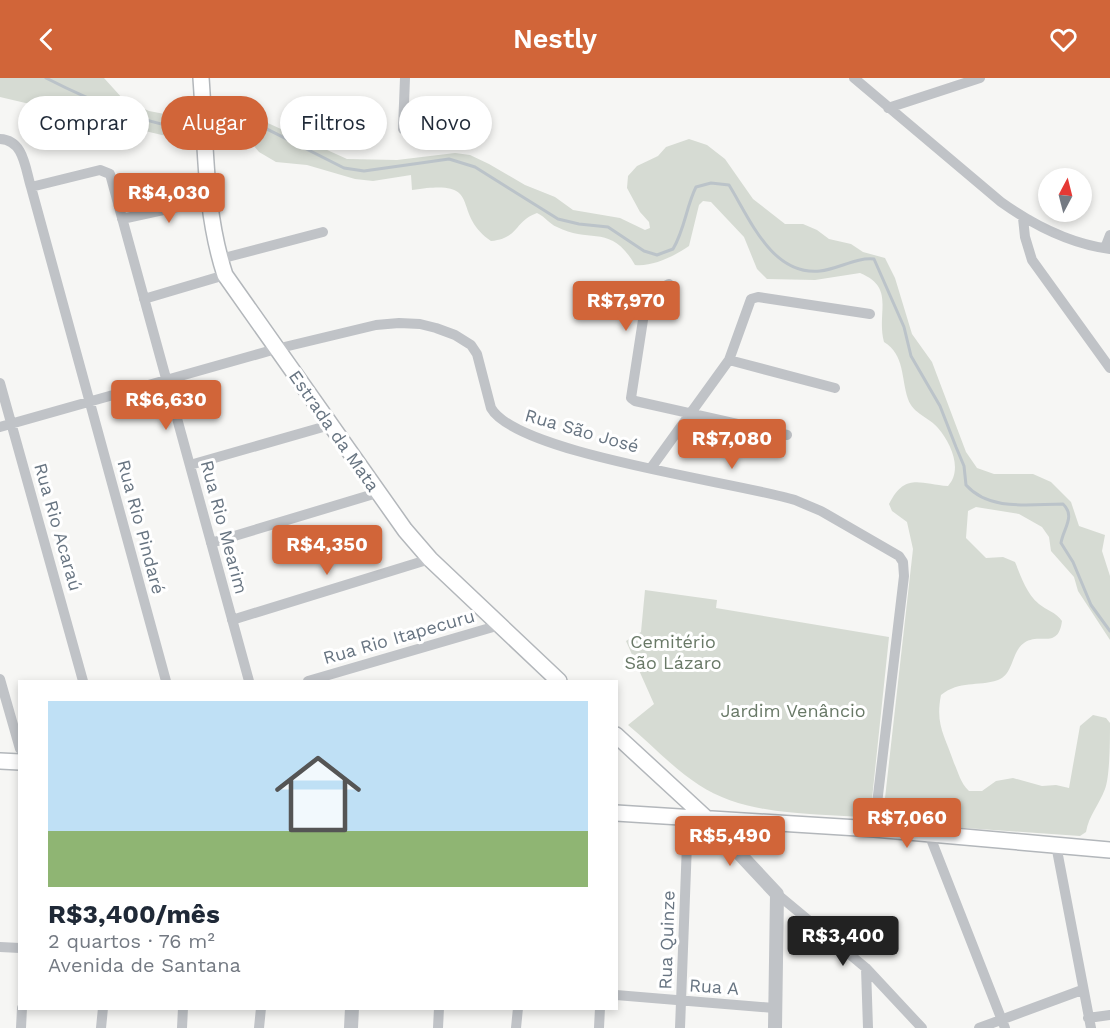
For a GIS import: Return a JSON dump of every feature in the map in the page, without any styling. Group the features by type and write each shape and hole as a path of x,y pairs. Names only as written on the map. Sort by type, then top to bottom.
{"main road":[{"name":"Estrada da Mata","path":"201,78 209,200 225,275 377,493 430,559 558,680"},
{"path":"618,737 706,818"},
{"path":"0,761 18,762"},
{"path":"618,813 874,829 1110,850"}],"street":[{"path":"404,96 405,78"},
{"path":"888,108 981,78"},
{"path":"858,80 888,108 1023,218 1060,235 1107,249 1110,235"},
{"name":"Rua Rio Pindaré","path":"0,139 12,141 19,149 31,187 166,680"},
{"name":"Rua Rio Mearim","path":"31,187 100,170 110,174 249,680"},
{"path":"122,219 209,200"},
{"path":"1023,218 1027,249 1035,266 1110,368"},
{"path":"220,259 323,232"},
{"path":"144,299 225,275"},
{"path":"669,284 653,292 645,307 631,398 635,401 787,435"},
{"path":"651,468 729,360 749,302 754,298 870,314"},
{"name":"Rua São José","path":"0,427 276,349 376,325 420,324 455,335 471,345 477,354 491,408 501,421 529,435 610,459 795,500 890,549 903,562 904,576 874,829"},
{"path":"729,360 835,388"},
{"name":"Rua Rio Acaraú","path":"0,382 83,680"},
{"path":"190,465 330,425"},
{"path":"211,543 377,493"},
{"path":"232,620 430,559"},
{"name":"Rua Rio Itapecuru","path":"311,680 500,625"},
{"path":"0,679 18,742"},
{"name":"Rua Quinze","path":"680,1028 688,817"},
{"path":"706,818 777,894 866,968 922,1028"},
{"path":"929,834 1003,1023"},
{"path":"1056,845 1089,1023 1110,1015"},
{"path":"775,1028 777,894"},
{"path":"0,947 18,948"},
{"path":"866,968 868,1028"},
{"path":"979,1028 1003,1023 1082,990"},
{"name":"Rua A","path":"618,995 774,1008"},
{"path":"21,1028 22,1010"},
{"path":"101,1028 103,1010"},
{"path":"182,1028 183,1010"},
{"path":"259,1028 261,1010"},
{"path":"351,1028 352,1010"},
{"path":"438,1028 440,1010"},
{"path":"516,1028 518,1010"},
{"path":"599,1028 600,1010"}],"green space":[{"path":"0,78 104,78 120,96 18,96 18,101 0,97"},
{"path":"149,111 161,113 161,135 149,132"},
{"path":"268,123 280,128 280,150 327,150 347,159 397,160 455,153 470,155 525,185 555,197 573,210 620,218 645,230 650,228 649,222 640,212 627,188 628,176 637,166 658,156 666,147 689,139 707,145 725,159 753,199 785,224 803,224 829,239 851,244 863,252 885,258 895,278 912,334 932,362 966,452 977,468 994,474 1033,474 1051,482 1071,502 1079,526 1105,535 1102,551 1110,576 1110,640 1078,591 1074,577 1051,551 1049,537 1042,527 1019,514 976,507 968,511 966,538 986,558 1003,557 1015,562 1031,595 1062,621 1060,630 1052,638 1030,640 1024,643 1003,677 990,682 948,690 941,695 939,705 944,738 960,778 969,791 982,791 996,781 1013,778 1042,786 1056,785 1069,788 1080,726 1093,715 1106,718 1110,723 1107,783 1089,820 1086,832 1080,836 895,823 883,816 913,549 907,522 892,511 889,504 901,487 907,484 921,482 948,486 955,472 955,465 951,449 943,434 910,404 899,360 891,347 884,342 881,294 878,286 871,279 860,273 815,280 767,279 757,269 744,237 711,202 703,201 699,205 689,246 656,263 635,265 626,252 608,239 569,232 554,226 537,213 524,220 512,233 491,241 478,230 459,193 450,189 435,188 412,190 411,175 373,181 355,179 307,165 276,162 257,150 268,150"},
{"name":"Jardim Venâncio","path":"645,590 717,600 716,608 889,637 870,818 782,812 738,803 699,785 628,725 654,704 626,641 641,632"}],"waterway":[{"path":"46,78 122,112 161,124"},
{"path":"268,130 344,168 364,171 449,159 475,167 558,219 608,227 644,251 657,255 673,249 696,187 711,183 729,185 764,243 788,264 803,270 820,271 861,260 874,259 904,327 911,356 940,406 964,466 966,485 976,494 999,503 1063,504 1069,518 1061,543 1073,562 1091,605 1110,631"}],"park label":[{"name":"Cemitério São Lázaro","path":"673,652"}]}
